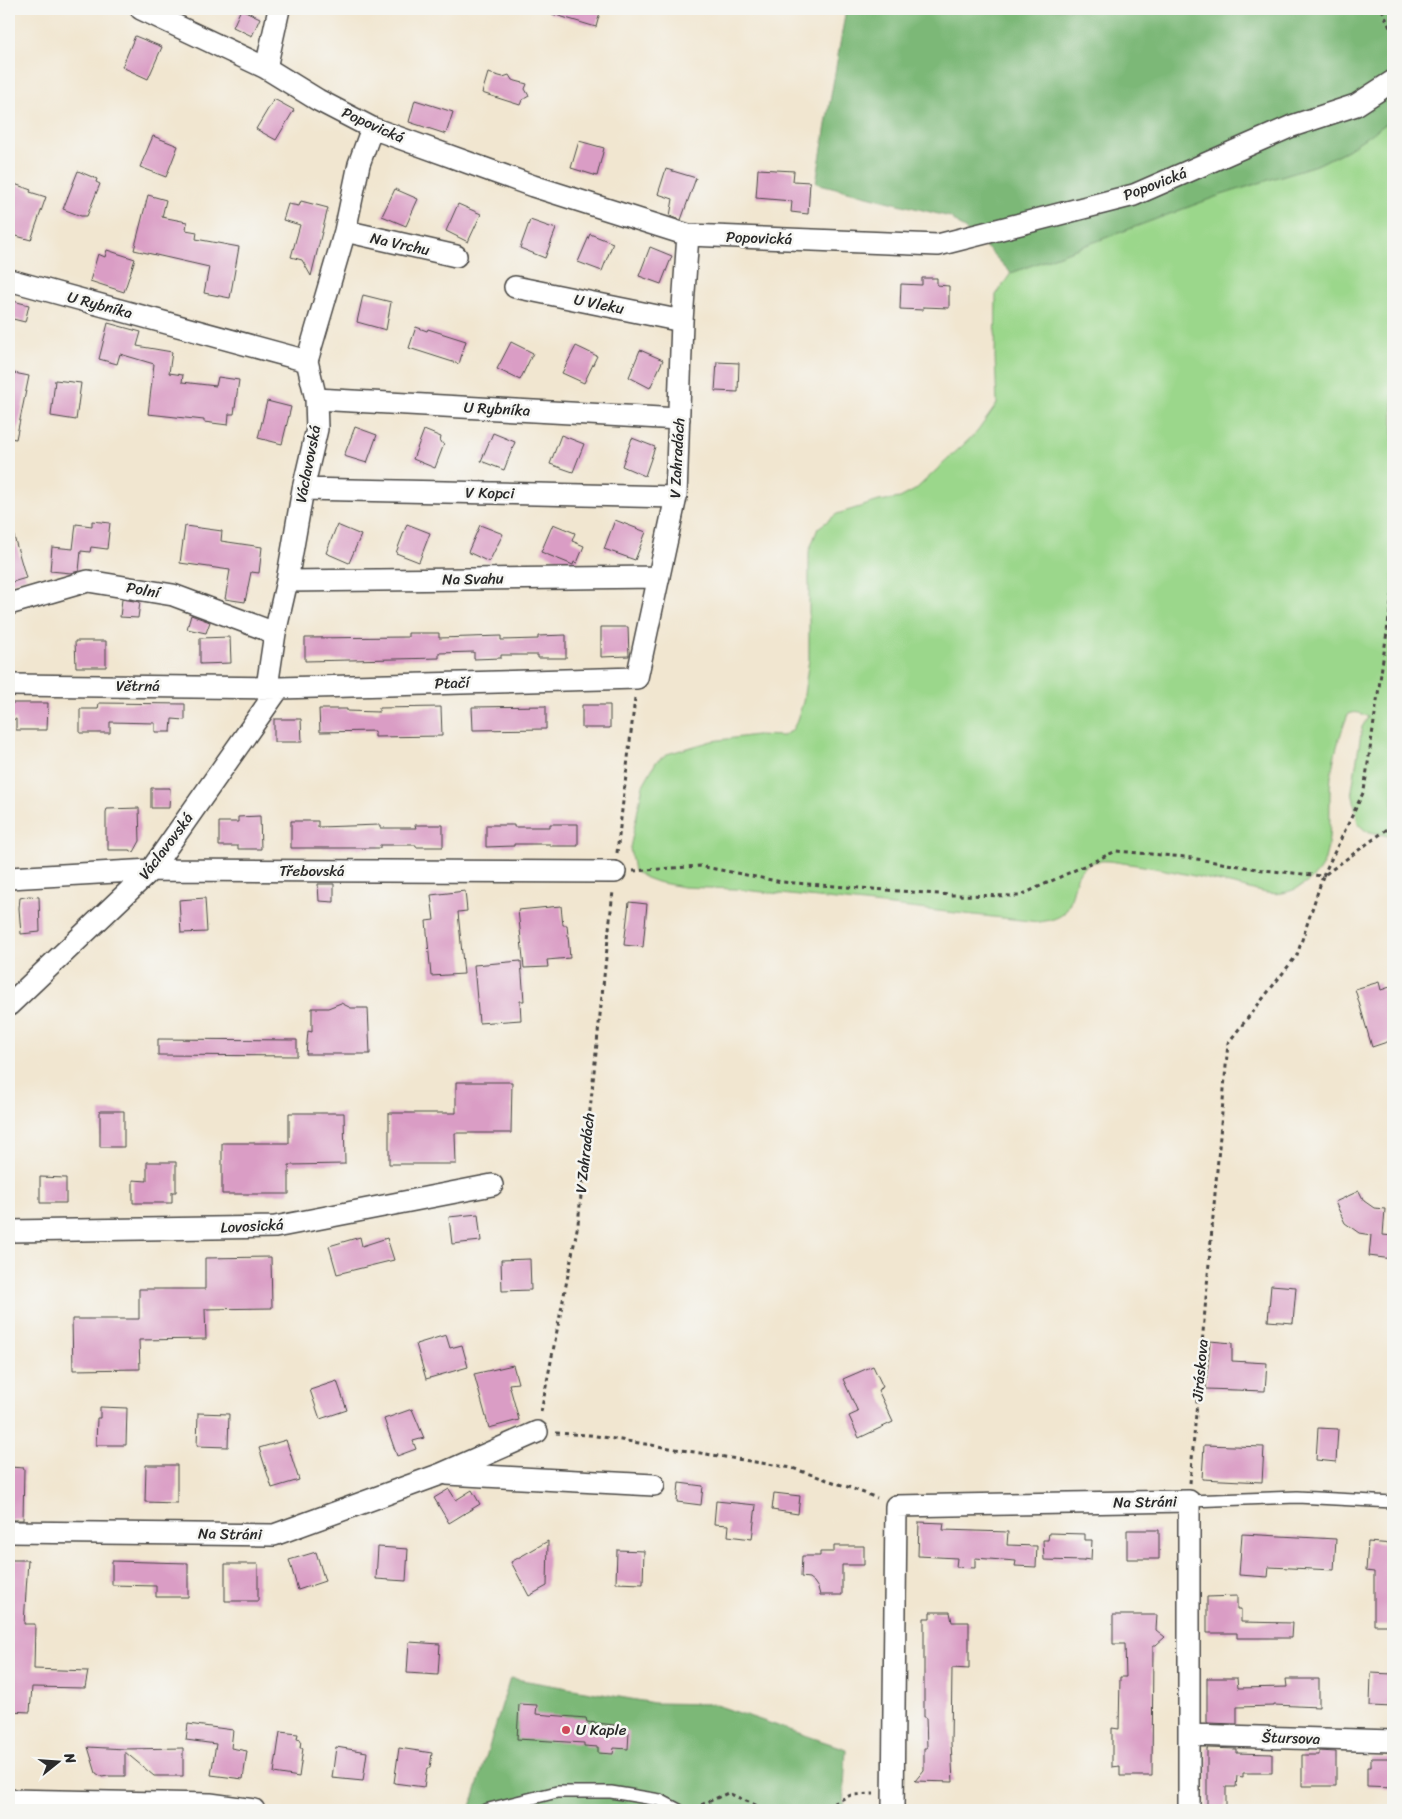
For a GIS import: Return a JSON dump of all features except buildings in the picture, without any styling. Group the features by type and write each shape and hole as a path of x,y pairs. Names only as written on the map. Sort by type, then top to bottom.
{"street":[{"name":"Popovická","path":"141,9 266,68 318,100 372,128 533,186 688,235 938,245 1134,194 1292,126 1356,105 1393,81"},
{"path":"266,68 279,9"},
{"name":"Václavovská","path":"9,1005 151,870 273,688 275,633 287,581 303,489 317,429 316,399 308,361 344,231 359,164 372,128"},
{"name":"Na Vrchu","path":"344,231 456,256"},
{"name":"V Zahradách","path":"637,678 676,497 682,321 688,235"},
{"name":"U Rybníka","path":"9,280 308,361"},
{"name":"U Vleku","path":"515,287 682,321"},
{"name":"U Rybníka","path":"316,399 679,418"},
{"name":"V Kopci","path":"303,489 676,497"},
{"name":"Na Svahu","path":"287,581 659,577"},
{"name":"Polní","path":"9,604 88,580 173,595 275,633"},
{"name":"Ptačí","path":"273,688 637,678"},
{"name":"Větrná","path":"9,686 273,688"},
{"name":"Třebovská","path":"9,878 151,870 615,872"},
{"name":"Lovosická","path":"9,1231 275,1227 492,1184"},
{"name":"Na Stráni","path":"9,1532 274,1535 441,1474 537,1432"},
{"name":"Na Stráni","path":"441,1474 654,1485"},
{"path":"1188,1501 1188,1810"},
{"name":"Na Stráni","path":"896,1506 1188,1501"},
{"path":"893,1802 896,1506"},
{"name":"Štursova","path":"1189,1735 1393,1741"},
{"path":"9,1800 210,1804 254,1810"}],"lane":[{"name":"Na Stráni","path":"1188,1501 1297,1496 1393,1502"},
{"path":"485,1810 557,1792 611,1792 660,1800 679,1810"}],"path":[{"path":"1382,9 1393,35"},
{"name":"Jiráskova","path":"1188,1501 1228,1044 1297,955 1324,876 1364,792 1393,590"},
{"name":"V Zahradách","path":"537,1432 578,1224 637,678"},
{"path":"615,872 700,866 782,882 952,895 1020,896 1116,851 1185,857 1264,870 1324,876 1393,825"},
{"path":"537,1432 590,1435 792,1468 848,1486 896,1506"},
{"path":"689,1810 728,1793 767,1810"},
{"path":"819,1810 850,1794 893,1802"}],"green space":[{"path":"846,9 1393,9 1393,119 1347,150 1319,164 1218,196 1011,273 989,250 950,217 816,183"},
{"path":"1393,119 1393,837 1366,831 1358,824 1352,790 1362,727 1368,717 1354,713 1348,714 1334,760 1330,786 1329,839 1325,859 1319,871 1308,882 1296,889 1282,893 1264,893 1169,871 1100,861 1090,863 1083,868 1076,881 1069,906 1062,915 1039,922 735,889 683,887 657,882 634,871 630,848 643,785 656,762 667,754 712,741 756,735 783,736 792,730 803,702 809,659 809,551 818,528 837,514 879,501 900,498 915,490 977,432 997,404 995,357 996,295 1011,273 1218,196 1319,164 1347,150"},
{"path":"510,1678 654,1703 713,1704 846,1749 843,1810 470,1810"}],"place":[{"name":"U Kaple","path":"566,1730"}]}
